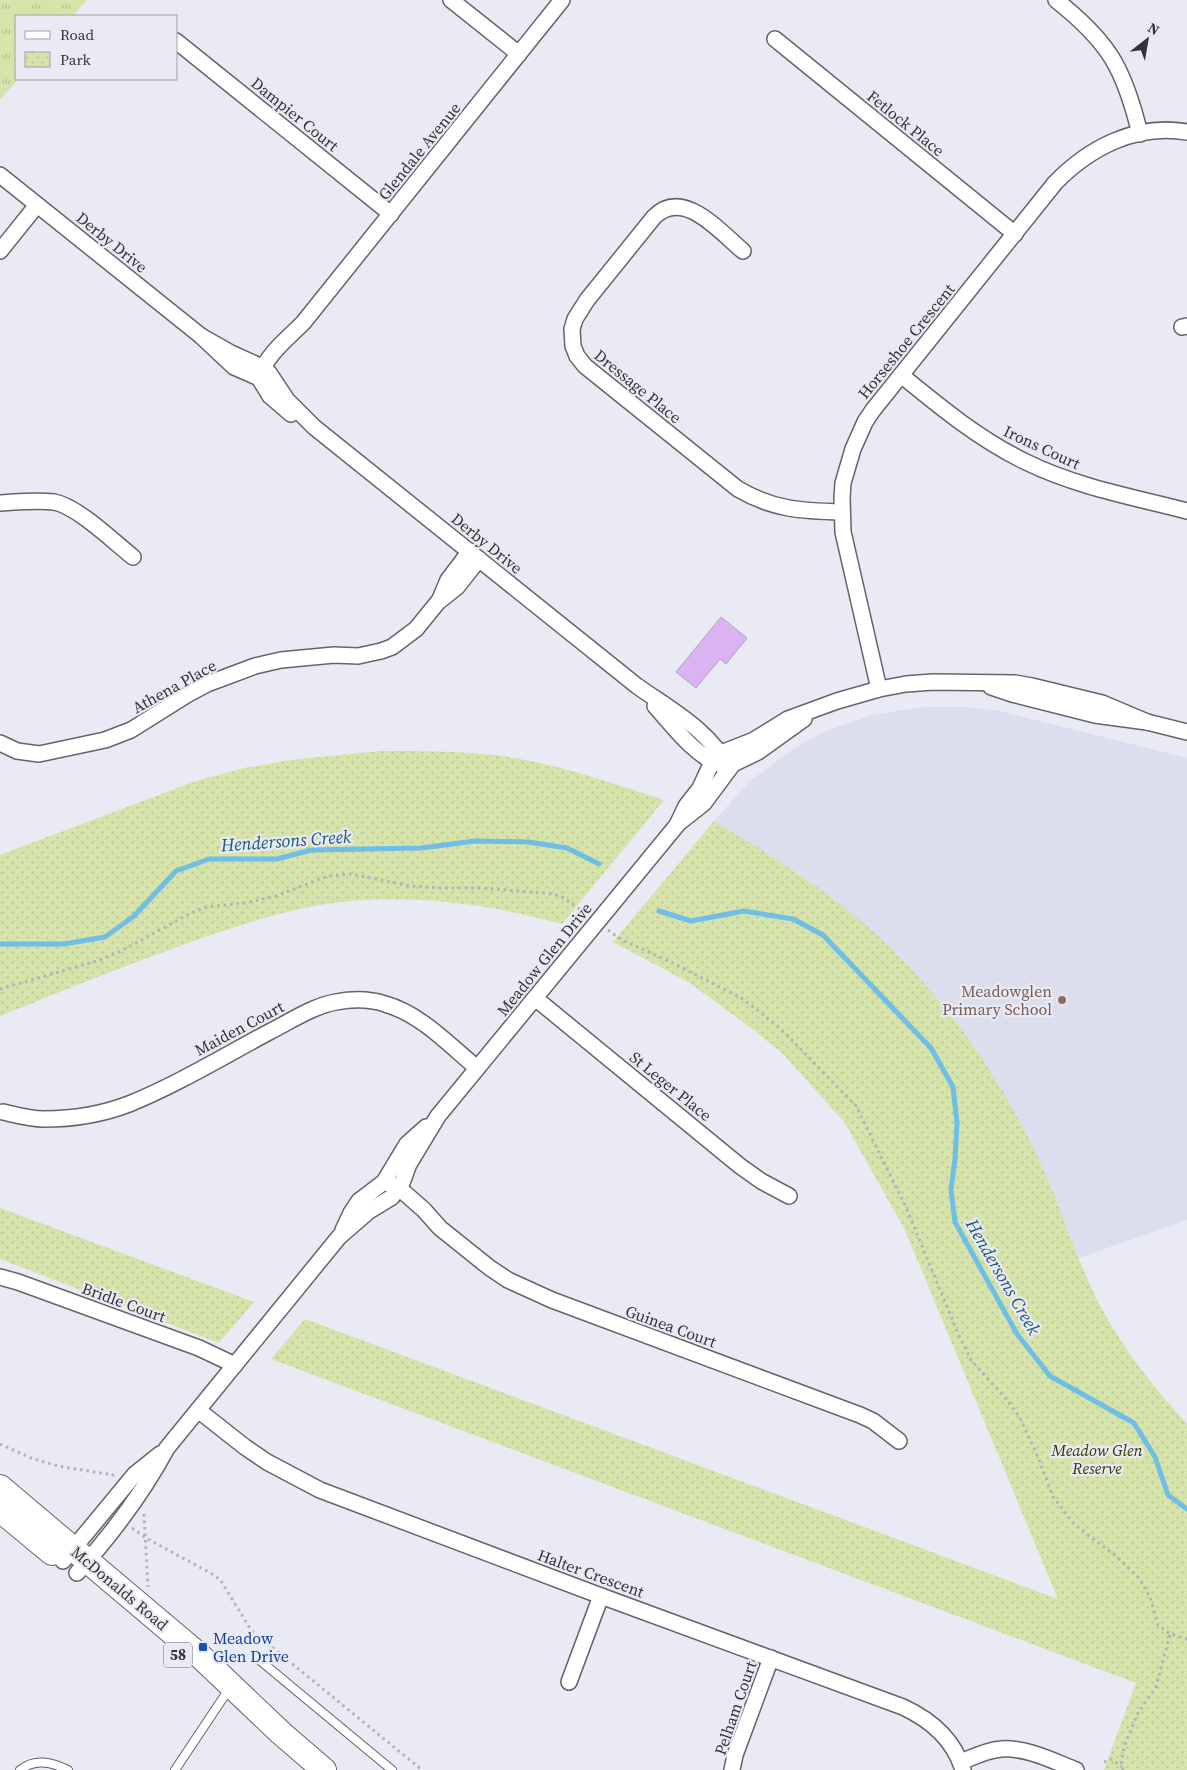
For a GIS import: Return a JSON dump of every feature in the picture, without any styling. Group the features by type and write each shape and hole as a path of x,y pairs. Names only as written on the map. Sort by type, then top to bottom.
{"main road":[{"name":"McDonalds Road","path":"0,1488 75,1561 281,1733 321,1769"},
{"name":"McDonalds Road","path":"0,1510 138,1603 229,1690"}],"street":[{"path":"451,0 519,54"},
{"name":"Glendale Avenue","path":"263,373 274,352 303,323 562,0"},
{"path":"1056,0 1092,31 1115,63 1132,102 1140,134"},
{"name":"Fetlock Place","path":"775,39 1015,234"},
{"name":"Dampier Court","path":"178,43 392,214"},
{"name":"Horseshoe Crescent","path":"879,689 846,548 842,512 843,483 852,449 869,416 1055,183 1080,160 1105,144 1140,134 1162,130 1187,132"},
{"name":"Derby Drive","path":"0,175 201,336 263,373 314,427 637,686 678,732 729,768"},
{"path":"0,251 37,204"},
{"name":"Dressage Place","path":"743,251 698,213 678,206 664,209 654,217 581,309 572,328 573,346 584,366 738,489 767,504 807,511 842,512"},
{"name":"Irons Court","path":"901,376 977,434 1026,462 1081,484 1187,511"},
{"path":"0,503 41,501 69,507 133,557"},
{"name":"Athena Place","path":"0,743 17,751 39,754 105,740 131,730 207,684 254,666 281,660 371,654 386,649 416,629 438,602 457,587 474,555"},
{"name":"Meadow Glen Drive","path":"75,1561 120,1519 156,1469 167,1448 339,1237 369,1210 395,1192 409,1164 438,1116 676,825 686,806 700,788 716,757 754,740 788,719 818,708 879,689 906,684 934,682 1015,683 1032,686 1102,703 1147,722 1187,732"},
{"name":"Meadow Glen Drive","path":"676,825 704,803 733,764 768,746 818,708"},
{"name":"St Leger Place","path":"535,998 740,1166 761,1181 789,1196"},
{"name":"Maiden Court","path":"3,1112 44,1119 87,1115 121,1106 173,1083 313,1010 335,1002 351,1000 384,1003 403,1010 477,1068"},
{"name":"Meadow Glen Drive","path":"339,1237 359,1201 384,1182 406,1144 438,1116"},
{"name":"Guinea Court","path":"384,1182 395,1192 424,1210 440,1228 508,1280 552,1300 860,1415 873,1421 899,1441"},
{"name":"Bridle Court","path":"0,1277 199,1348 235,1365"},
{"name":"Halter Crescent","path":"198,1410 267,1462 320,1490 903,1707 920,1715 932,1724 945,1737 962,1766"},
{"name":"Meadow Glen Drive","path":"75,1561 135,1474 167,1448"},
{"path":"569,1682 601,1596"},
{"name":"Pelham Court","path":"732,1770 771,1658"},
{"path":"962,1766 984,1752 1013,1748 1076,1770"}],"lane":[{"path":"258,1658 392,1770"},
{"path":"174,1770 229,1690"},
{"path":"20,1770 26,1765 37,1762 47,1762 68,1770"}],"path":[{"path":"0,1444 31,1458 58,1466 113,1475 107,1482"},
{"path":"120,1519 146,1538 214,1575 221,1581 251,1630 422,1770"},
{"path":"138,1603 147,1590 148,1582 146,1538"},
{"path":"1122,1768 1123,1753 1132,1727 1158,1682 1170,1634"},
{"path":"1104,1762 1111,1759 1122,1768"}],"shaded area":[{"name":"Meadowglen Primary School","path":"924,707 967,707 999,711 1187,758 1187,1220 1079,1258 1037,1156 1020,1123 997,1082 954,1019 897,954 868,928 799,874 714,821 750,781 795,748 823,732 872,715"}],"green space":[{"path":"0,0 87,0 74,15 15,15 15,80 17,80 0,100"},
{"path":"380,751 466,753 516,758 580,773 664,800 562,924 536,917 457,903 376,899 330,903 274,915 202,938 0,1016 0,855 196,781 245,768 290,760"},
{"name":"Meadow Glen Reserve","path":"714,821 754,845 833,898 895,952 943,1005 985,1062 1021,1123 1037,1155 1083,1269 1110,1323 1140,1368 1187,1424 1187,1770 1104,1770 1136,1683 271,1359 305,1319 1058,1599 905,1230 845,1123 783,1054 755,1031 690,983 613,942"},
{"path":"0,1208 254,1302 219,1343 0,1259"}],"building":[{"path":"721,617 747,638 726,664 720,659 696,688 676,672"}],"waterway":[{"name":"Hendersons Creek","path":"0,944 64,944 105,937 134,916 176,871 209,859 277,859 311,850 421,848 475,841 529,842 567,848 599,864"},
{"name":"Hendersons Creek","path":"659,911 691,921 744,911 793,919 823,935 931,1048 953,1087 957,1123 951,1190 955,1222 1017,1334 1050,1376 1134,1423 1155,1457 1168,1495 1187,1509"}],"place":[{"name":"Meadowglen Primary School","path":"1062,1000"},
{"name":"Meadow Glen Drive","path":"203,1647"}]}
